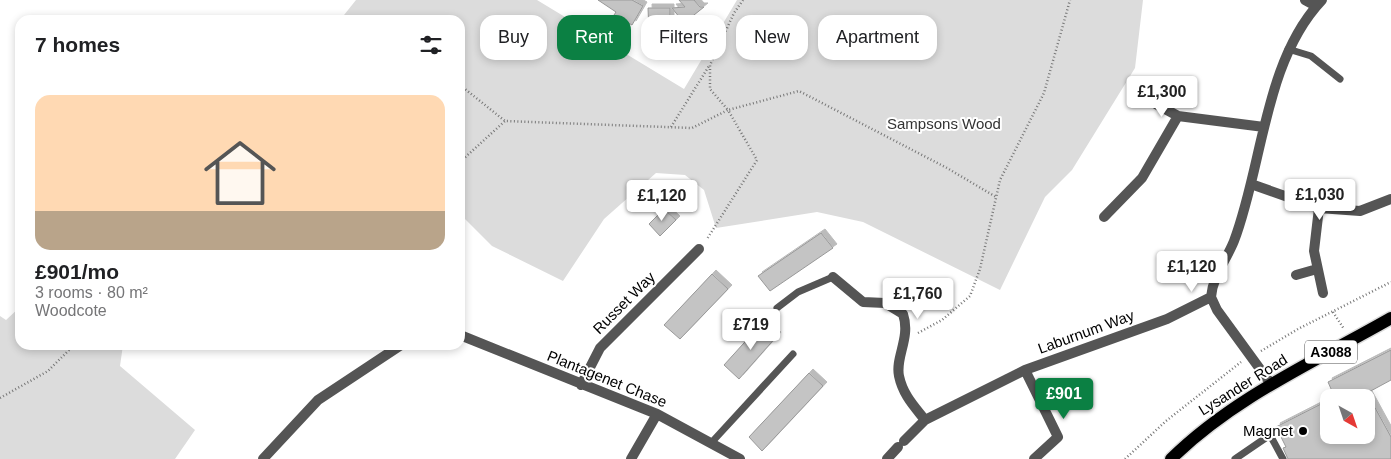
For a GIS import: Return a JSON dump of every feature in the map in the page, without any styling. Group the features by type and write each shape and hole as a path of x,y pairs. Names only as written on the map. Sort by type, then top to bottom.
{"main road":[{"name":"Lysander Road","path":"1171,459 1192,438 1271,384 1391,318"}],"street":[{"path":"1271,384 1217,310 1211,297 1213,283 1234,241 1264,127 1288,49 1319,3 1305,0"},
{"path":"1156,104 1178,116 1264,127"},
{"path":"1104,217 1142,178 1178,116"},
{"path":"1250,184 1319,208 1360,211 1391,199"},
{"path":"1319,208 1314,251 1323,293"},
{"name":"Russet Way","path":"581,385 600,348 699,249"},
{"path":"1296,275 1317,269"},
{"path":"833,277 863,302 885,303 903,314 907,326 898,375 906,398 925,420"},
{"name":"Laburnum Way","path":"887,459 925,420 1025,370 1167,319 1211,297"},
{"name":"Plantagenet Chase","path":"465,337 657,414 712,442 740,459"},
{"path":"263,459 318,400 393,350"},
{"path":"1025,370 1058,437 1034,459"},
{"path":"630,459 657,414"}],"lane":[{"path":"1288,49 1311,56 1340,79"},
{"path":"777,308 798,292 833,277"},
{"path":"712,442 792,354"},
{"path":"1236,459 1270,435 1283,459"}],"path":[{"path":"671,127 710,65 734,13 743,0"},
{"path":"906,336 919,333 942,320 970,296 980,269 1000,180 1044,93 1070,0"},
{"path":"699,249 715,228 757,160 728,110 710,89 710,65"},
{"path":"465,89 505,121 692,128 728,110 799,91 947,168 996,197"},
{"path":"465,157 505,121"},
{"path":"1125,459 1166,421 1237,364 1391,282"},
{"path":"1333,312 1351,341"},
{"path":"0,398 48,371 69,350"}],"green space":[{"name":"Sampsons Wood","path":"356,0 537,0 562,15 557,15 557,60 631,60 631,57 684,89 701,60 726,60 726,18 737,0 1143,0 1135,68 1072,170 1045,197 1000,290 863,222 817,212 716,228 704,190 685,175 656,173 604,219 563,281 492,246 465,219 465,15 344,15"},
{"path":"15,312 15,350 122,350 120,366 195,430 175,459 0,459 0,316 6,320"}],"building":[{"path":"598,0 632,0 643,6 632,25 631,15 614,15 616,12"},
{"path":"679,0 694,0 700,7 704,7 694,15 678,15 672,8 685,7"},
{"path":"648,8 670,8 670,15 648,15"},
{"path":"664,209 676,220 660,236 649,224"},
{"path":"821,233 833,248 770,291 758,276"},
{"path":"712,274 728,289 680,339 664,325"},
{"path":"763,322 777,336 739,379 724,365"},
{"path":"1391,350 1391,380 1374,389 1331,389 1328,382"},
{"path":"809,373 823,386 762,451 749,437"},
{"path":"1320,405 1320,444 1375,444 1375,408 1391,437 1391,459 1288,459 1283,448 1286,447 1276,427"}],"place":[{"name":"Magnet","path":"1303,431"}]}
